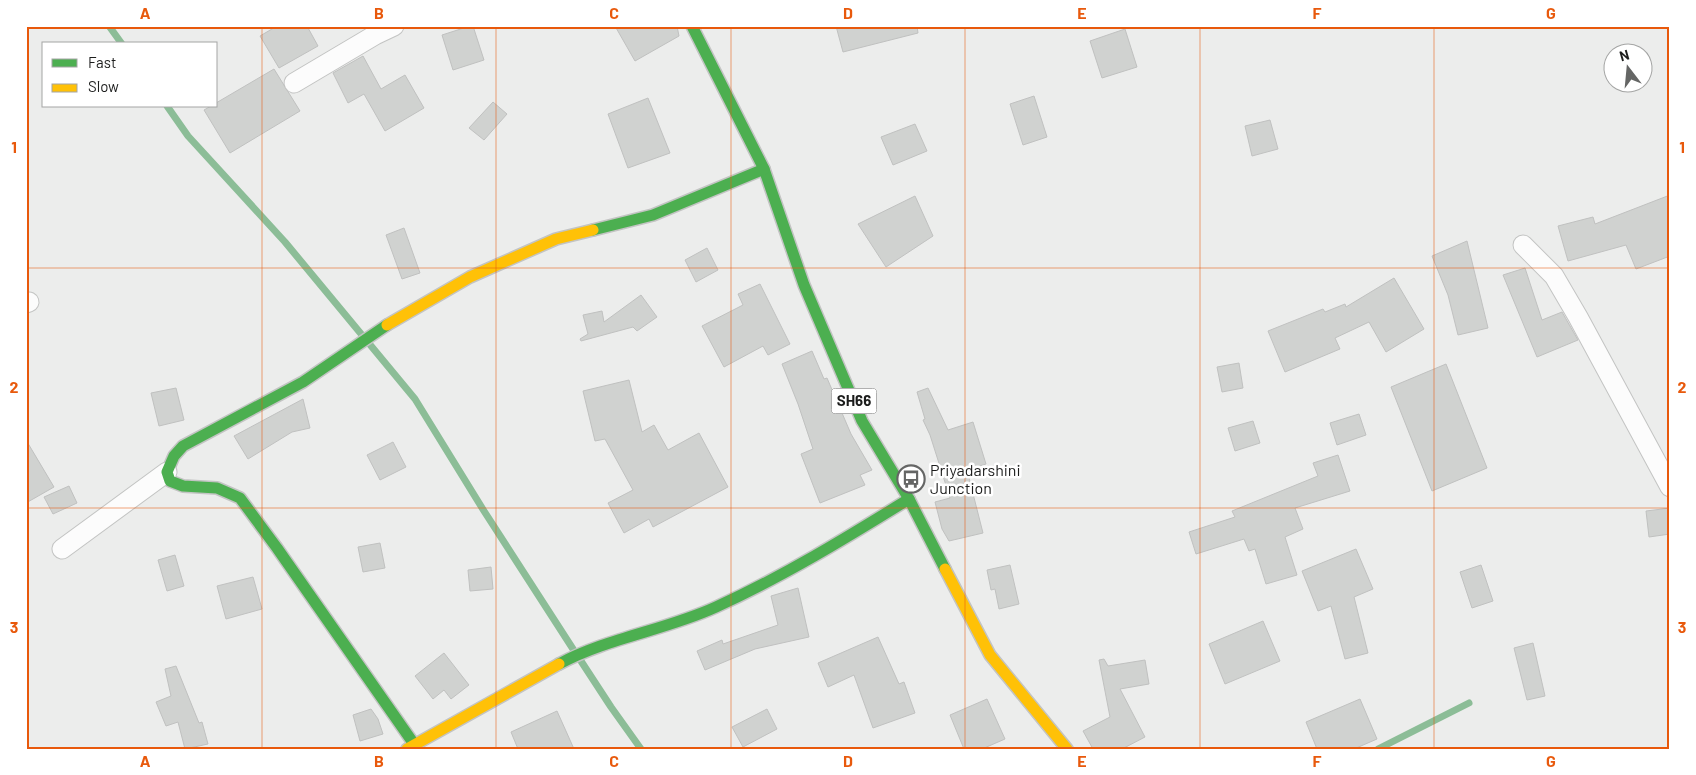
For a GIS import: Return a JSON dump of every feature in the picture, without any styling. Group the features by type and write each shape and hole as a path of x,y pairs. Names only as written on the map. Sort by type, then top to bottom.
{"street":[{"path":"294,83 394,26"},
{"name":"SH66","path":"692,26 764,169 804,285 858,412 909,500 990,655 1067,749"},
{"path":"62,549 167,472 174,456 183,446 303,382 381,328 470,277 556,239 653,215 764,169"},
{"path":"1522,244 1554,276 1670,487"},
{"path":"167,472 170,481 184,486 218,488 240,498 277,548 411,746 579,653 661,628 716,607 815,557 909,500"}],"building":[{"path":"277,26 307,26 318,46 279,68 260,36"},
{"path":"473,26 484,60 453,70 442,35"},
{"path":"615,26 677,26 679,36 635,61"},
{"path":"836,26 917,26 918,33 843,52"},
{"path":"1125,29 1137,67 1102,78 1090,41"},
{"path":"363,56 381,89 405,75 424,108 385,131 364,94 348,103 333,73"},
{"path":"274,69 300,111 230,153 204,110 218,108 218,102"},
{"path":"1034,96 1047,137 1023,145 1010,104"},
{"path":"648,98 670,153 628,168 608,114"},
{"path":"493,102 507,114 484,140 469,128"},
{"path":"1270,120 1278,149 1252,156 1245,126"},
{"path":"915,124 927,151 893,165 881,137"},
{"path":"1670,195 1670,256 1636,269 1626,245 1568,261 1558,226 1593,217 1595,224"},
{"path":"915,196 933,236 886,267 858,224"},
{"path":"404,228 420,273 402,279 386,235"},
{"path":"1467,241 1488,328 1458,335 1448,295 1432,256"},
{"path":"707,248 718,270 696,282 685,260"},
{"path":"1525,268 1542,320 1562,312 1578,340 1537,357 1503,275"},
{"path":"1394,278 1424,329 1386,352 1369,322 1335,338 1340,349 1285,372 1268,331 1323,309 1325,312 1345,304 1346,307"},
{"path":"760,284 790,344 768,355 763,346 724,367 702,326 743,305 738,294"},
{"path":"641,295 657,317 637,331 633,327 581,341 580,339 588,334 583,315 602,311 604,322"},
{"path":"812,351 824,379 827,378 851,434 872,470 860,475 865,485 820,503 801,454 813,449 782,364"},
{"path":"1239,363 1243,388 1222,392 1217,367"},
{"path":"1446,364 1487,468 1432,491 1391,387"},
{"path":"629,380 642,432 654,425 668,450 699,433 728,487 653,527 649,519 624,533 608,503 633,490 605,439 595,441 583,391"},
{"path":"176,388 184,420 159,426 151,393"},
{"path":"928,388 948,430 973,422 986,464 967,470 983,533 949,541 942,529 935,502 950,498 930,435 923,420 925,419 917,392"},
{"path":"303,399 310,428 292,432 248,459 234,436"},
{"path":"1359,414 1366,435 1337,445 1330,423"},
{"path":"1253,421 1260,443 1235,451 1228,428"},
{"path":"26,440 54,487 26,503"},
{"path":"393,442 406,467 380,480 367,455"},
{"path":"1338,455 1350,491 1295,508 1303,529 1285,537 1297,575 1266,584 1255,549 1249,551 1244,539 1196,554 1189,532 1235,517 1232,511 1318,476 1313,463"},
{"path":"69,486 77,503 53,514 44,497"},
{"path":"1670,508 1670,534 1649,537 1646,511"},
{"path":"380,543 385,568 363,572 358,547"},
{"path":"1356,549 1373,589 1354,597 1368,653 1345,659 1331,606 1318,611 1302,571"},
{"path":"175,555 184,586 167,591 158,560"},
{"path":"1010,565 1019,604 999,609 995,589 991,590 987,570"},
{"path":"1481,565 1493,601 1472,608 1460,572"},
{"path":"491,567 493,589 470,591 468,570"},
{"path":"253,577 262,609 226,619 217,586"},
{"path":"798,588 809,637 755,649 705,670 697,651 722,640 723,644 778,625 771,596"},
{"path":"1263,621 1280,661 1225,684 1209,644"},
{"path":"878,637 899,684 904,682 915,713 873,728 854,675 828,687 818,663"},
{"path":"1533,643 1545,696 1527,700 1514,648"},
{"path":"444,653 469,685 451,699 444,690 433,699 415,676"},
{"path":"1104,659 1108,666 1145,660 1149,684 1120,689 1145,737 1122,749 1093,749 1083,731 1110,717 1099,660"},
{"path":"176,666 199,723 202,722 208,744 185,749 178,722 166,726 156,702 171,696 165,669"},
{"path":"987,699 1005,739 982,749 964,749 950,715"},
{"path":"1360,699 1377,739 1354,749 1317,749 1306,722"},
{"path":"371,709 378,719 383,734 360,741 353,715"},
{"path":"767,709 777,729 743,747 732,727"},
{"path":"557,711 574,749 518,749 511,732"}],"waterway":[{"path":"109,26 121,42"},
{"path":"168,108 188,136 285,242 415,399 484,511 573,649"},
{"path":"579,658 641,749"},
{"path":"1378,749 1469,703"}],"traffic: fast":[{"path":"692,26 764,169 804,285 862,421 909,499 945,569"},
{"path":"593,230 653,215 764,169"},
{"path":"387,325 303,382 183,446 174,456 167,472 170,481 183,486 217,488 240,498 414,744"},
{"path":"559,664 597,647 677,622 716,607 790,569 909,499"}],"traffic: slow":[{"path":"387,325 470,277 556,239 593,230"},
{"path":"945,569 990,655 1067,749"},
{"path":"407,749 559,664"}],"place":[{"name":"Priyadarshini Junction","path":"911,479"}]}
